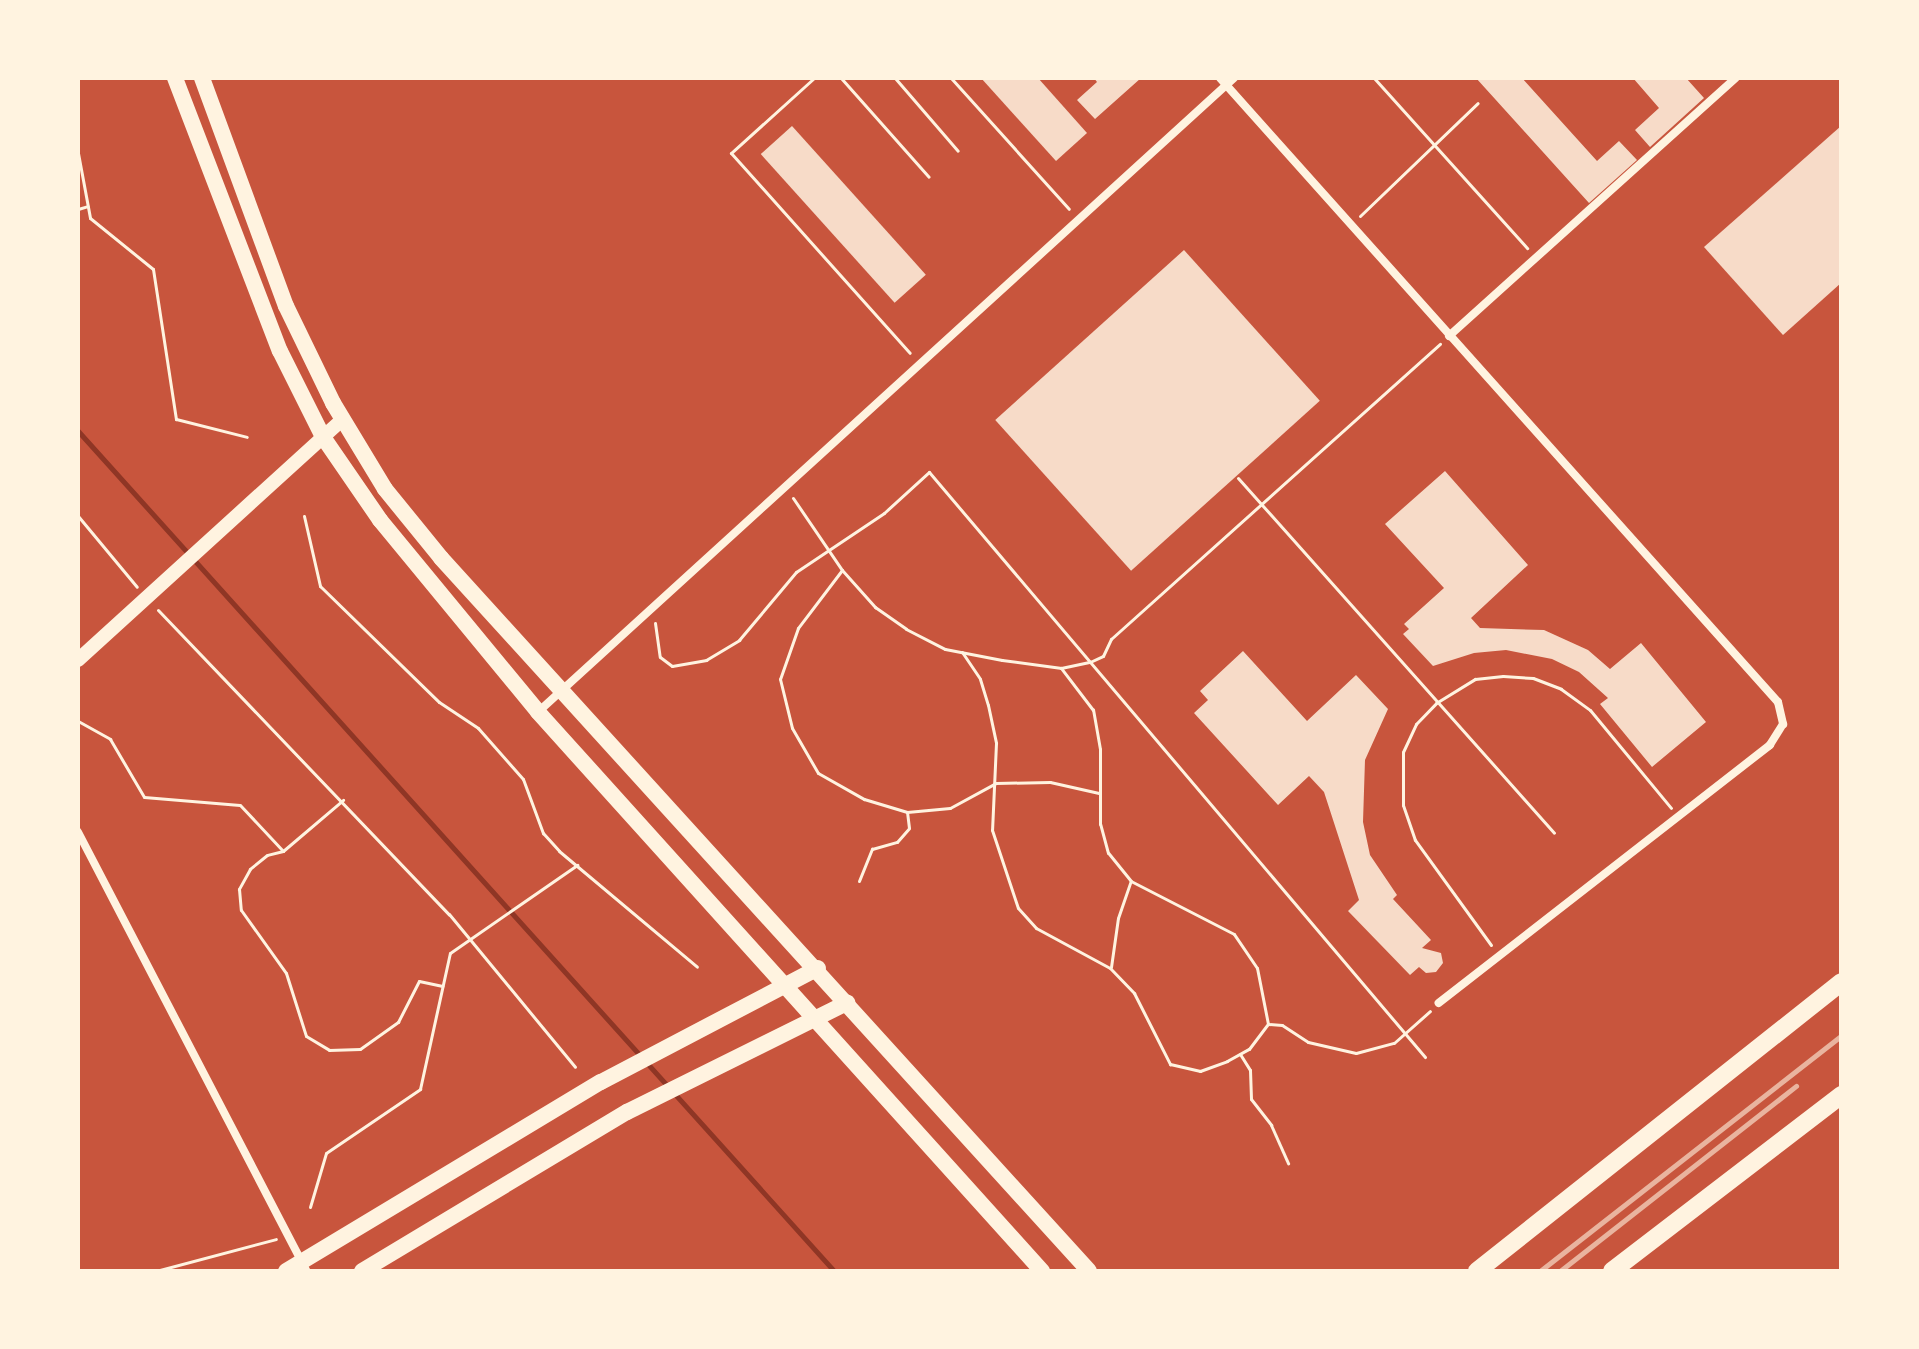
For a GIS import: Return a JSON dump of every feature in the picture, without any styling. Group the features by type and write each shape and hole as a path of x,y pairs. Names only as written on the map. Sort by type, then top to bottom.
{"main road":[{"path":"175,78 236,246 323,437 412,561 538,712 1042,1271"},
{"path":"202,78 286,306 343,419 395,501 561,690 818,968 1089,1271"},
{"path":"286,1271 304,1266 601,1082 818,968"},
{"path":"1477,1271 1841,982"},
{"path":"362,1271 627,1112 722,1061 847,1003"},
{"path":"1612,1271 1841,1095"}],"street":[{"path":"538,712 645,611 1078,219 1223,82 1234,78"},
{"path":"1449,336 1736,78"},
{"path":"1223,82 1778,702 1783,724 1770,745 1439,1003"},
{"path":"78,660 343,419"},
{"path":"78,832 304,1266"}],"path":[{"path":"814,78 731,153 919,363"},
{"path":"841,78 929,177"},
{"path":"895,78 958,151"},
{"path":"951,78 1078,219"},
{"path":"1374,78 1536,258"},
{"path":"1351,225 1478,103"},
{"path":"78,153 90,218 153,269 176,419 247,437"},
{"path":"78,209 88,206"},
{"path":"784,485 842,570 875,607 906,629 962,652 1061,668 1090,662 1103,656 1111,639 1263,507 1449,336"},
{"path":"645,611 659,626 660,657 672,666 706,660 739,640 796,572 884,513 929,472 1425,1057"},
{"path":"1238,478 1554,833"},
{"path":"78,516 470,940 575,1067"},
{"path":"304,516 320,586 439,702 478,728 523,779 543,833 697,967"},
{"path":"842,570 798,628 780,679 792,728 818,773 864,799 907,812 950,808 996,783 1050,782 1099,793"},
{"path":"962,652 980,679 988,705 996,783 992,830 1018,908 1036,928 1110,968 1134,993 1170,1064 1200,1071 1240,1054 1268,1024"},
{"path":"1061,668 1093,710 1100,749 1099,793 1108,853 1131,881 1234,934 1257,968 1268,1024"},
{"path":"1499,956 1415,840 1403,805 1403,752 1416,724 1436,703 1475,679 1503,676 1533,678 1561,689 1590,710 1679,817"},
{"path":"78,721 110,739 144,797 240,805 283,851"},
{"path":"343,800 283,851 267,855 250,869 239,889 241,910 286,973 306,1036 329,1050 360,1049 398,1022 419,981 442,986"},
{"path":"859,881 872,849 897,842 909,828 907,812"},
{"path":"310,1207 326,1153 420,1089 450,953 578,864"},
{"path":"1110,968 1118,918 1131,881"},
{"path":"1268,1024 1282,1025 1308,1042 1356,1053 1394,1043 1439,1003"},
{"path":"1240,1054 1250,1070 1251,1099 1271,1125 1288,1163"},
{"path":"156,1271 288,1236"}],"building":[{"path":"981,78 1038,78 1087,133 1056,161"},
{"path":"1094,78 1141,78 1095,119 1077,100 1097,82"},
{"path":"1476,78 1522,78 1597,161 1619,141 1637,160 1589,203"},
{"path":"1633,78 1686,78 1704,98 1650,147 1635,130 1659,108"},
{"path":"792,126 926,275 895,303 761,154"},
{"path":"1841,126 1841,283 1783,335 1704,247"},
{"path":"1184,250 1320,401 1131,571 995,420"},
{"path":"1445,471 1528,565 1471,618 1480,628 1544,630 1588,650 1610,669 1641,643 1706,722 1652,767 1600,704 1608,698 1579,672 1552,659 1506,650 1474,653 1433,666 1403,634 1409,629 1404,624 1444,588 1385,524"},
{"path":"1243,651 1307,721 1356,675 1388,709 1365,760 1363,822 1370,855 1397,895 1393,899 1431,940 1422,948 1441,953 1443,963 1436,972 1426,973 1419,967 1410,975 1348,911 1359,900 1324,792 1309,776 1278,805 1194,713 1208,700 1200,691"}],"waterway":[{"path":"78,431 834,1271"}],"railway":[{"path":"1540,1271 1841,1036"},
{"path":"1560,1271 1796,1086"}]}
